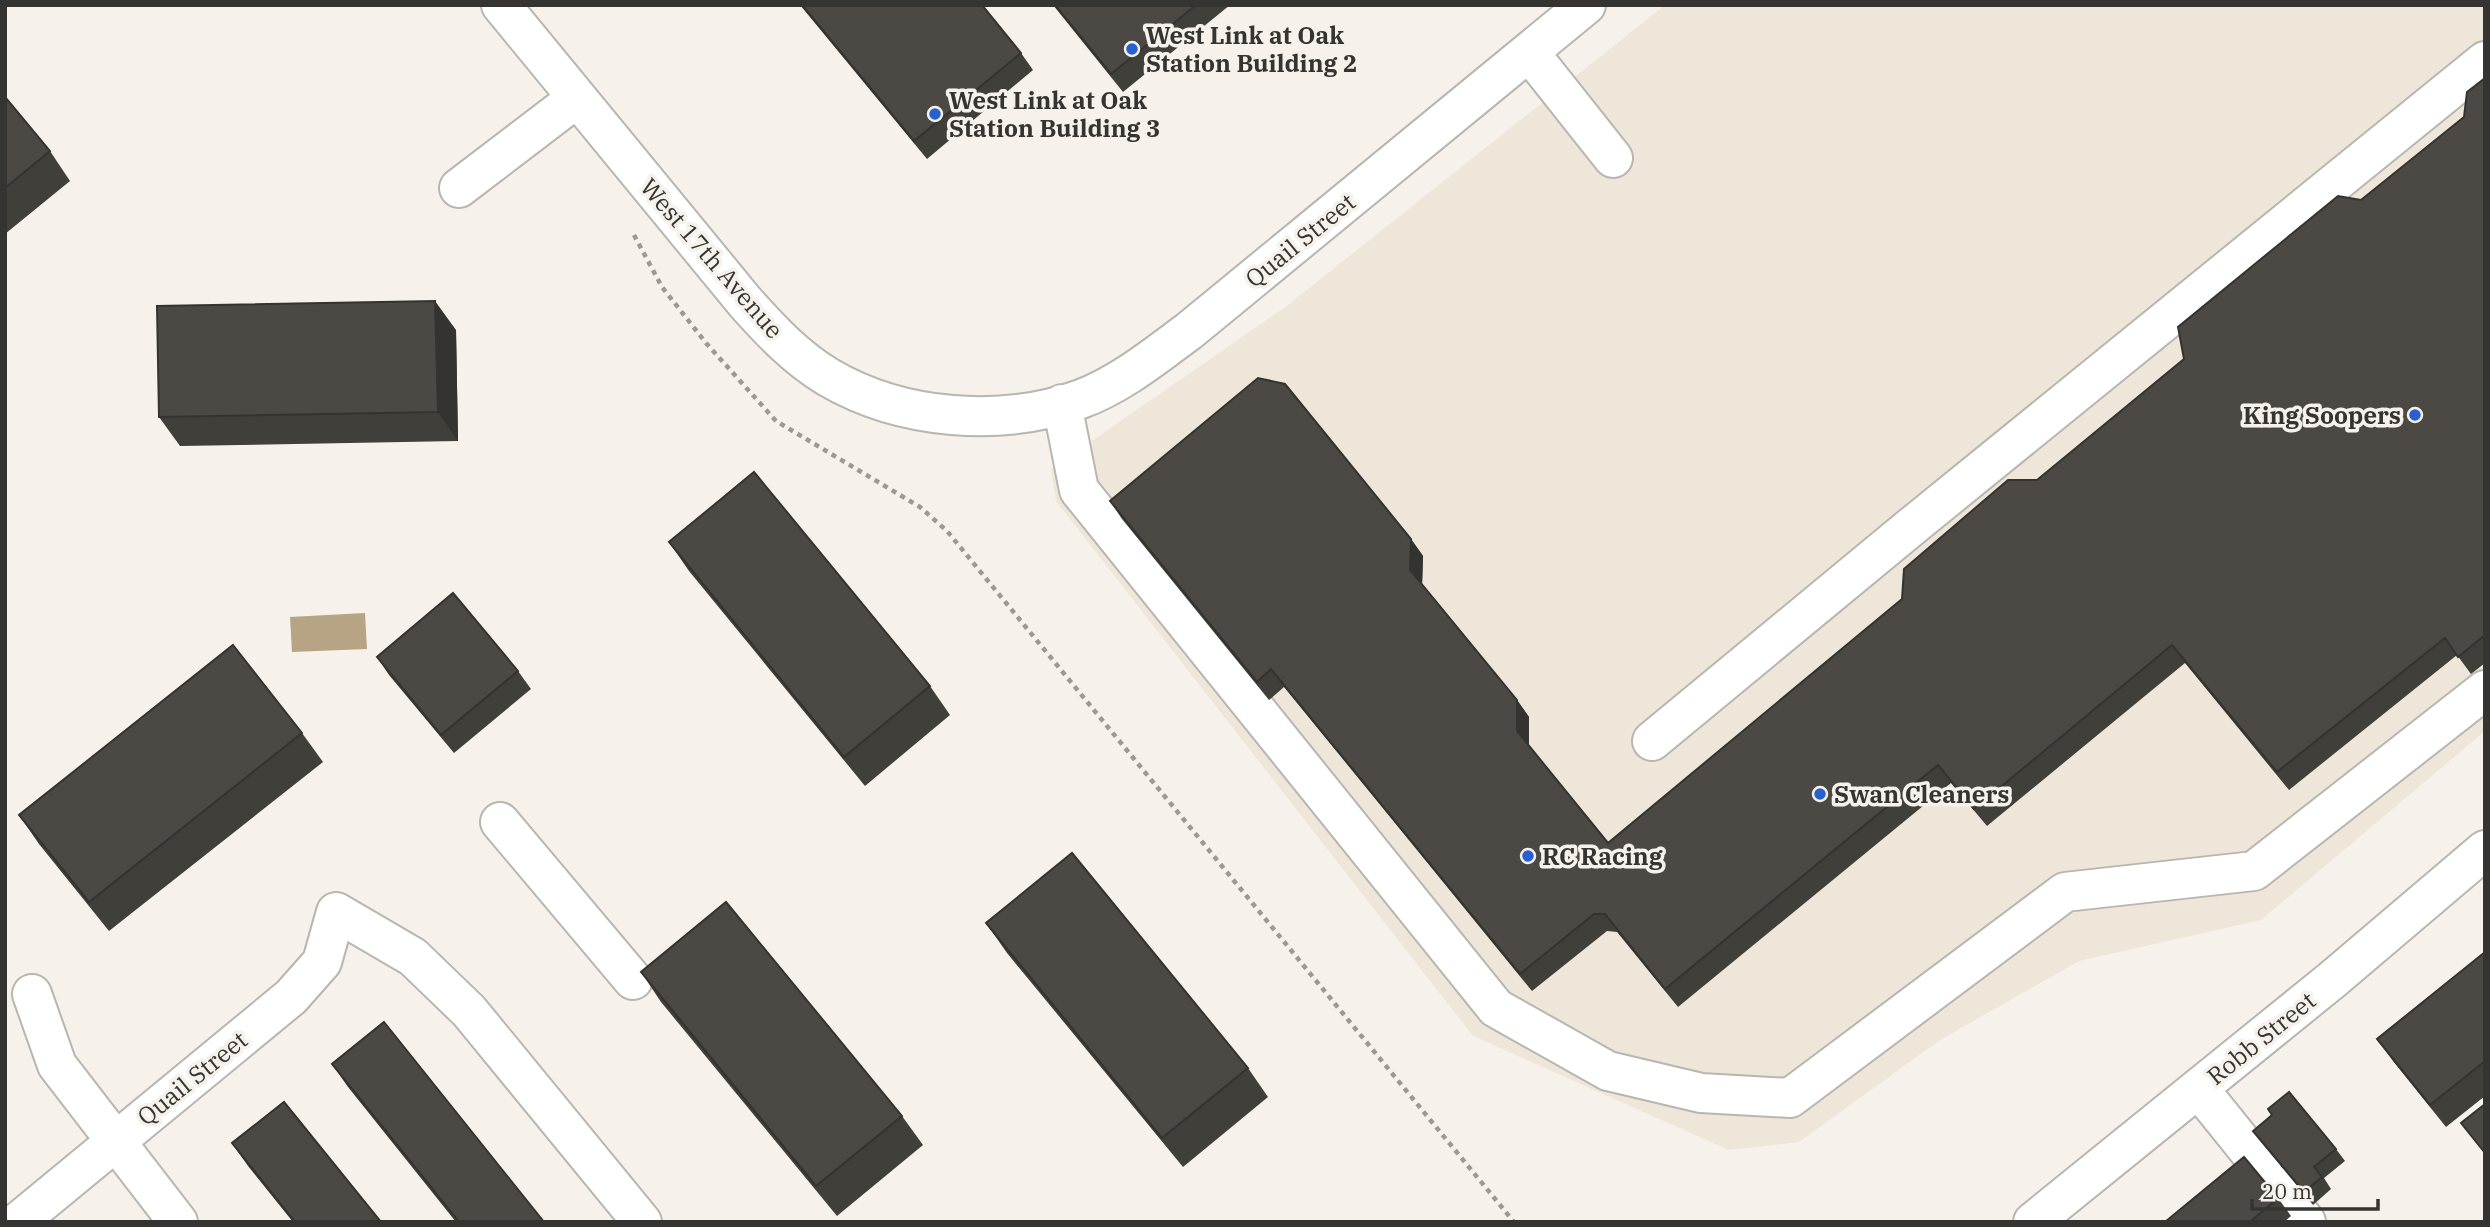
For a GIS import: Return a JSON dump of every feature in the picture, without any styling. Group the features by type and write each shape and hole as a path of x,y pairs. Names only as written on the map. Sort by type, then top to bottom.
{"street":[{"name":"West 17th Avenue","path":"500,5 746,302 772,332 798,355 841,384 882,400 916,410 950,415 984,415"},
{"name":"Quail Street","path":"984,415 1030,411 1080,399 1118,381 1160,353 1586,5"},
{"path":"1529,52 1613,158"},
{"path":"1653,741 1921,519 2485,61"},
{"path":"459,188 576,98"},
{"path":"1062,404 1079,490 1496,1008 1608,1071 1701,1093 1790,1098 2065,892 2254,871 2485,690"},
{"path":"500,822 633,980"},
{"name":"Robb Street","path":"2034,1222 2199,1089 2485,850"},
{"name":"Quail Street","path":"18,1222 291,997 322,962 336,912 413,957 469,1012 642,1222"},
{"path":"32,994 57,1065 178,1222"},
{"path":"2199,1089 2306,1222"}],"path":[{"path":"630,229 663,288 743,386 776,421 919,507 947,531 1514,1222"}],"shaded area":[{"path":"1665,5 2485,5 2485,731 2261,920 2079,961 1940,1040 1799,1142 1729,1150 1473,1036 1056,501 1051,469 1284,308"},
{"path":"365,613 367,649 292,652 290,617"}],"building":[{"name":"West Link at Oak Station Building 3","path":"802,5 982,5 1021,53 914,141"},
{"name":"West Link at Oak Station Building 2","path":"1055,5 1196,5 1111,74"},
{"path":"2485,78 2485,635 2458,657 2445,638 2277,772 2172,645 1974,809 1938,765 1665,989 1605,914 1594,914 1520,974 1271,669 1257,682 1110,501 1258,378 1285,384 1411,539 1410,570 1517,700 1517,731 1608,843 1902,599 1904,569 2008,480 2037,480 2184,359 2178,327 2338,196 2361,200 2464,117 2467,92"},
{"path":"5,97 50,151 5,188"},
{"path":"435,301 438,412 159,417 157,306"},
{"path":"754,472 930,686 844,757 669,542"},
{"path":"453,593 518,671 441,735 377,657"},
{"path":"233,645 302,733 89,902 19,815"},
{"path":"1072,853 1248,1068 1162,1138 986,923"},
{"path":"726,902 902,1116 816,1186 641,972"},
{"path":"2485,952 2485,1061 2430,1105 2377,1039"},
{"path":"384,1022 544,1222 459,1222 332,1064"},
{"path":"2289,1092 2336,1149 2314,1167 2322,1177 2304,1192 2253,1131 2272,1115 2268,1109"},
{"path":"284,1102 381,1222 295,1222 232,1143"},
{"path":"2485,1104 2485,1153 2461,1123"},
{"path":"2244,1157 2278,1198 2250,1222 2165,1222"}],"place":[{"name":"West Link at Oak Station Building 2","path":"1132,49"},
{"name":"West Link at Oak Station Building 3","path":"935,114"},
{"name":"King Soopers","path":"2415,415"},
{"name":"Swan Cleaners","path":"1820,794"},
{"name":"RC Racing","path":"1528,856"}]}
